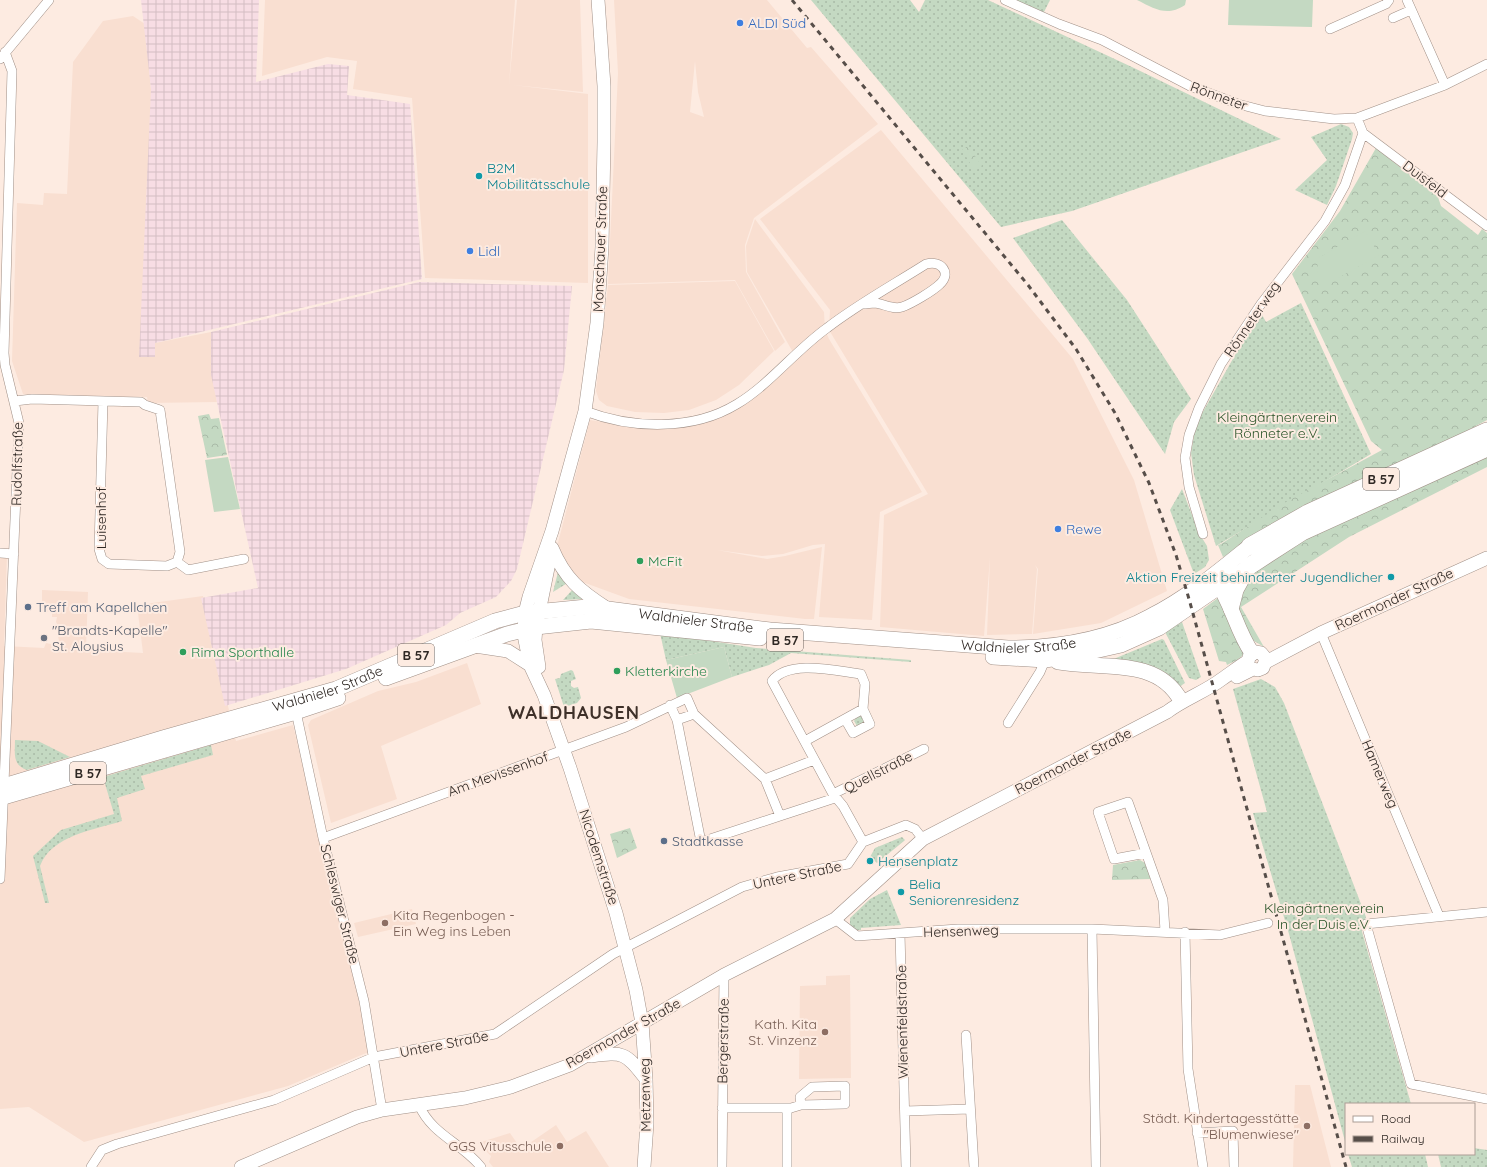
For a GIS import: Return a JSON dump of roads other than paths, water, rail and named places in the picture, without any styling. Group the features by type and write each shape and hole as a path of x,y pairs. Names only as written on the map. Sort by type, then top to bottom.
{"highway":[{"path":"1455,445 1487,425"},
{"name":"Waldnieler Straße","path":"1250,546 1308,513 1487,431"},
{"name":"Waldnieler Straße","path":"1248,567 1302,532 1487,448"}],"main road":[{"name":"Monschauer Straße","path":"532,612 529,598 552,531 585,411 597,323 602,247 604,86 598,0"},
{"name":"Monschauer Straße","path":"604,86 607,60 606,0"},
{"name":"Monschauer Straße","path":"530,628 532,612 552,548 552,531"},
{"name":"Waldnieler Straße","path":"2,792 294,706 530,628 591,621 932,653 1046,660 1072,656 1121,645 1159,628 1217,581 1250,546"},
{"path":"552,548 558,563 573,584 608,609"},
{"name":"Roermonder Straße","path":"241,1167 331,1127 382,1110 465,1098 511,1087 570,1065 724,975 835,919 923,839 1167,712 1182,701 1222,680 1231,679 1257,660 1301,643 1486,559"},
{"name":"Waldnieler Straße","path":"294,706 361,680 495,621 532,612 587,607 770,630 1008,648 1037,648 1087,640 1125,629 1152,616 1182,598 1248,567"},
{"path":"1231,609 1236,590 1248,567"},
{"path":"1217,581 1231,609 1245,643 1257,660"},
{"name":"Nicodemstraße","path":"530,628 530,665 544,695 564,750 616,913 626,948 642,1023"},
{"name":"Nicodemstraße","path":"530,628 536,647 544,695"},
{"path":"475,646 508,651 530,665"},
{"path":"1046,660 1079,666 1134,668 1152,673 1174,688 1182,701"},
{"name":"Metzenweg","path":"642,1023 647,1123 644,1167"},
{"path":"587,1056 616,1053 627,1056 646,1079"}],"street":[{"path":"3,55 49,0"},
{"name":"Rönneter","path":"1005,0 1058,24 1102,40 1190,86 1264,112 1334,119 1357,118 1445,85 1487,64"},
{"path":"1330,29 1386,4 1389,0"},
{"path":"1406,0 1445,85"},
{"path":"1393,18 1411,10"},
{"name":"Rudolfstraße","path":"0,879 2,792 19,423 15,401 5,365 4,352 12,71 3,55"},
{"path":"1357,118 1363,133"},
{"name":"Duisfeld","path":"1363,133 1487,226"},
{"name":"Rönneterweg","path":"1203,534 1189,487 1185,458 1189,435 1199,408 1221,364 1260,304 1325,220 1345,185 1363,133"},
{"path":"585,411 614,419 661,424 700,420 717,414 738,404 827,328 863,304 926,264 934,262 940,264 944,271 944,278 940,284 902,307 894,308 874,303 863,304"},
{"path":"15,401 32,399 141,402 145,405 160,410 180,552 176,562 188,570 244,559"},
{"name":"Luisenhof","path":"103,401 99,549 102,559 110,564 167,566 176,562"},
{"path":"0,553 14,554"},
{"name":"Hamerweg","path":"1321,633 1439,916"},
{"name":"Waldnieler Straße","path":"1008,723 1046,660"},
{"name":"Quellstraße","path":"845,719 853,733 870,724 863,709 865,684 861,674 792,668 776,676 772,681 834,796 843,806 863,842"},
{"name":"Am Mevissenhof","path":"323,838 626,727 670,704 687,698 694,714 765,779"},
{"path":"670,704 677,720 694,714"},
{"name":"Schleswiger Straße","path":"294,706 323,838 364,1001 382,1110"},
{"path":"804,741 863,709"},
{"name":"Quellstraße","path":"677,720 701,842 780,816 834,796 924,749"},
{"path":"780,816 765,779 814,760"},
{"path":"1146,853 1114,859 1098,812 1128,802 1163,900 1165,931"},
{"path":"863,842 906,824 915,829 923,839"},
{"name":"Untere Straße","path":"91,1167 102,1150 117,1144 274,1100 374,1057 495,1034 613,954 742,888 776,877 848,864 863,842"},
{"path":"1487,912 1366,924 1411,1084 1487,1099"},
{"name":"Hensenweg","path":"835,919 857,936 958,929 1092,929 1165,931 1220,935 1268,922"},
{"path":"1092,929 1096,1167"},
{"path":"1184,932 1188,1069 1203,1167"},
{"name":"Wienenfeldstraße","path":"900,933 906,1167"},
{"name":"Bergerstraße","path":"722,1167 724,975"},
{"path":"966,1035 974,1167"},
{"path":"722,1108 787,1108 802,1105 846,1104 845,1086 812,1087 800,1097 802,1105"},
{"path":"420,1105 424,1117 435,1129 481,1167"},
{"path":"787,1108 787,1167"},
{"path":"905,1111 970,1109"},
{"path":"1197,1133 1233,1131 1234,1167"}],"railway":[{"path":"792,0 1028,285 1076,349 1115,413 1149,483 1176,555 1189,599 1346,1167"}],"place":[{"name":"ALDI Süd","path":"740,23"},
{"name":"B2M Mobilitätsschule","path":"479,176"},
{"name":"Lidl","path":"470,251"},
{"name":"Rewe","path":"1058,529"},
{"name":"McFit","path":"640,561"},
{"name":"Aktion Freizeit behinderter Jugendlicher","path":"1391,577"},
{"name":"Treff am Kapellchen","path":"28,607"},
{"name":"\"Brandts-Kapelle\" St. Aloysius","path":"44,638"},
{"name":"Rima Sporthalle","path":"183,652"},
{"name":"Kletterkirche","path":"617,671"},
{"name":"Stadtkasse","path":"664,841"},
{"name":"Hensenplatz","path":"870,861"},
{"name":"Belia Seniorenresidenz","path":"901,892"},
{"name":"Kita Regenbogen - Ein Weg ins Leben","path":"385,923"},
{"name":"Kath. Kita St. Vinzenz","path":"825,1032"},
{"name":"Städt. Kindertagesstätte \"Blumenwiese\"","path":"1307,1126"},
{"name":"GGS Vitusschule","path":"560,1146"}],"district":[{"name":"WALDHAUSEN","path":"574,712"}],"park label":[{"name":"Kleingärtnerverein Rönneter e.V.","path":"1277,426"},
{"name":"Kleingärtnerverein In der Duis e.V.","path":"1324,916"}]}
